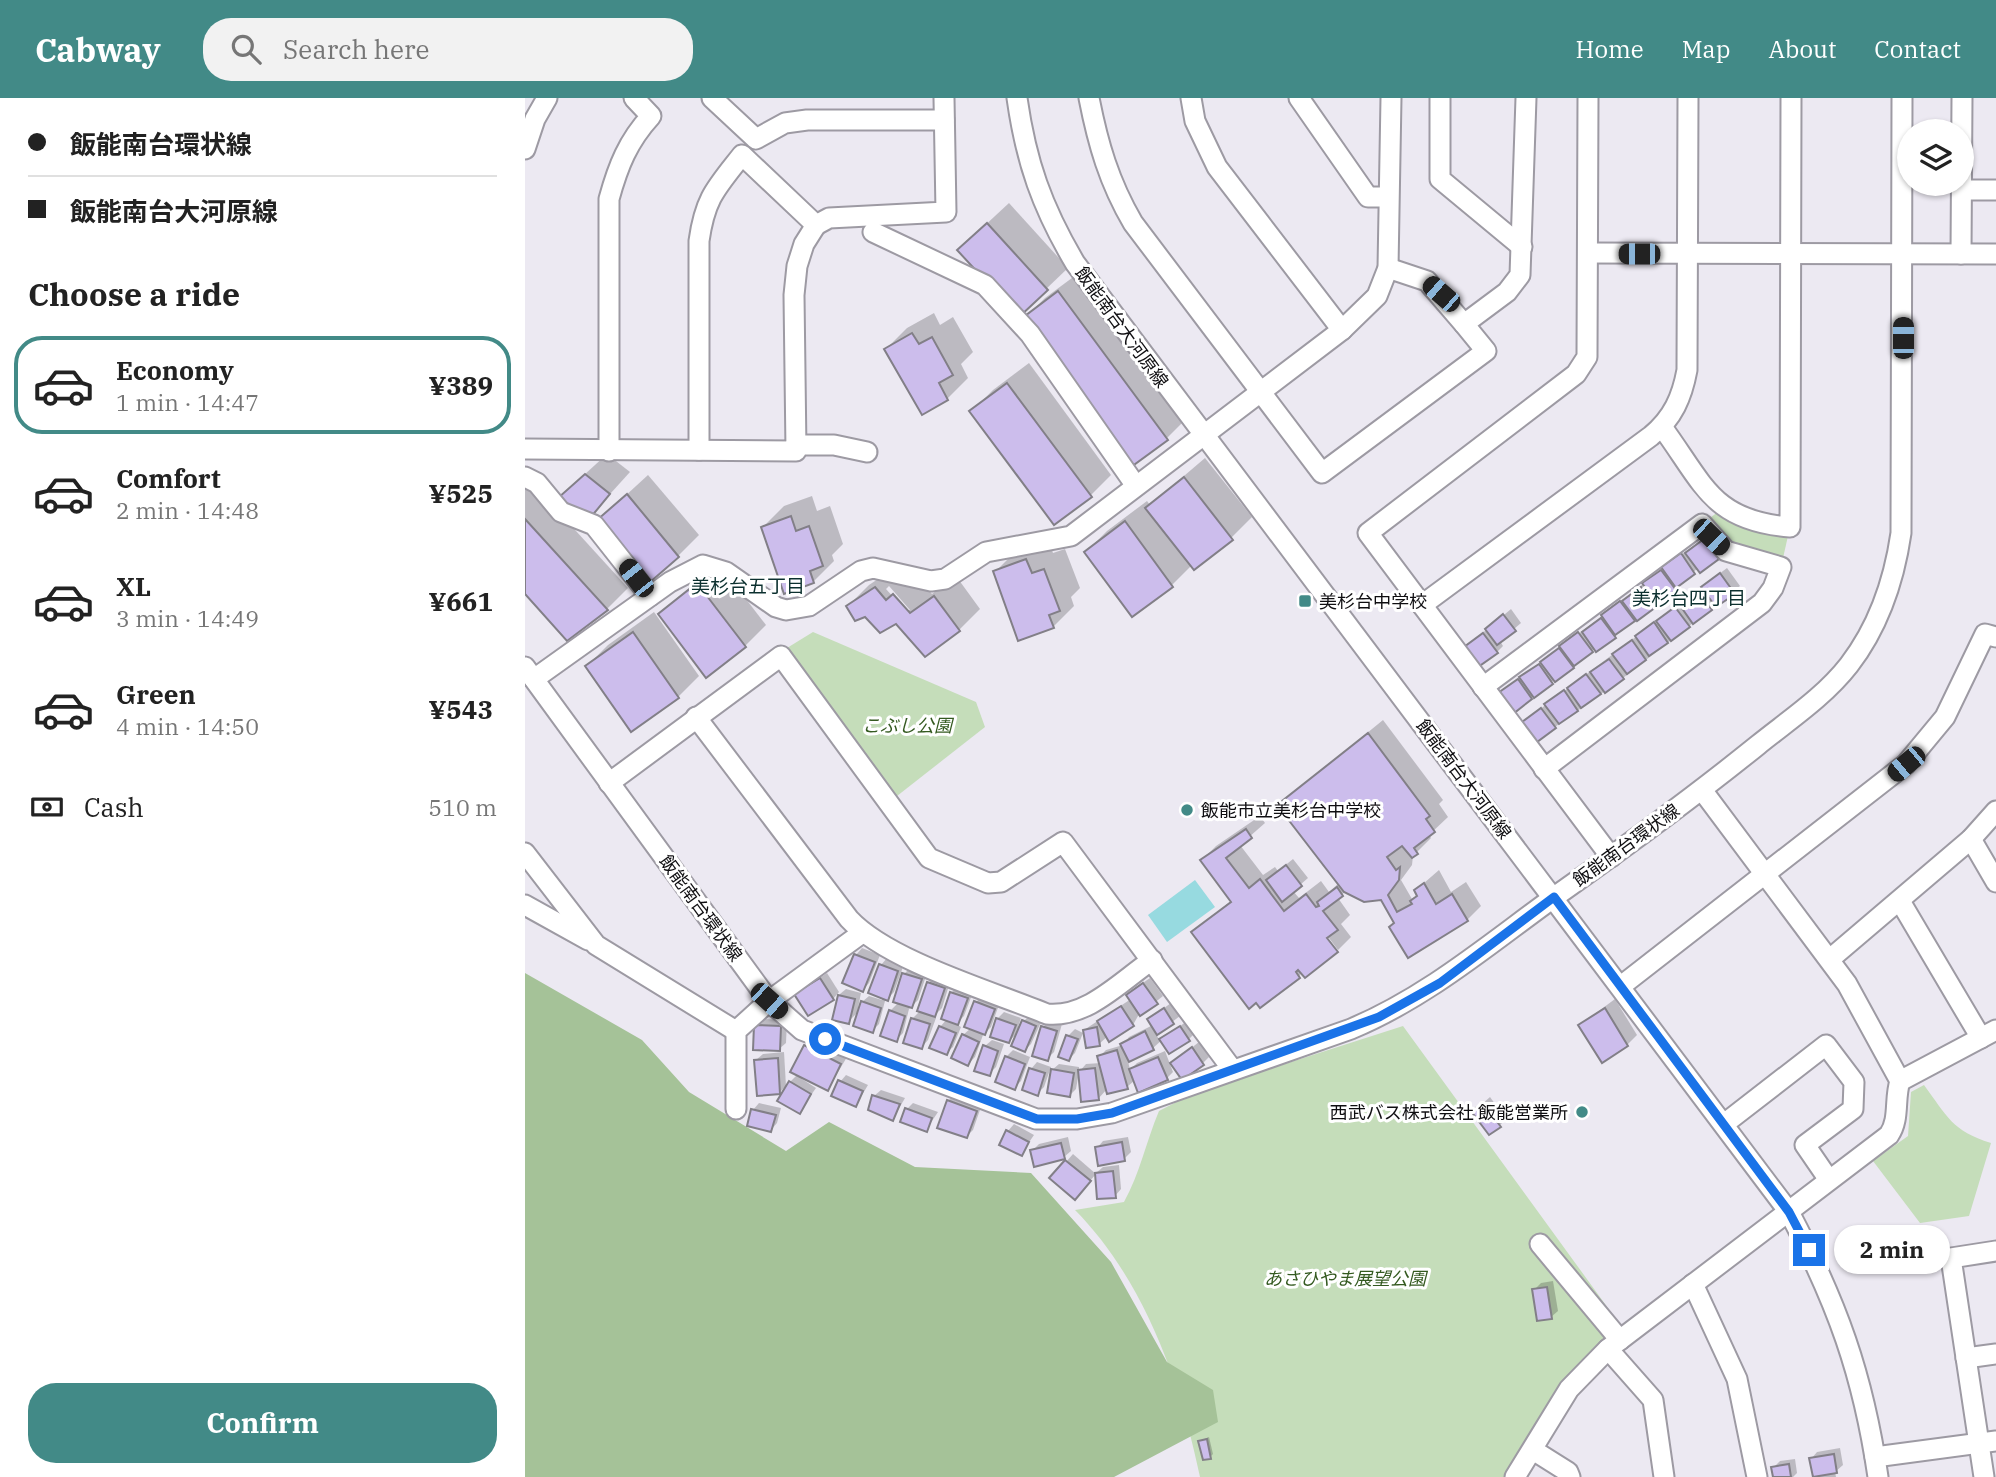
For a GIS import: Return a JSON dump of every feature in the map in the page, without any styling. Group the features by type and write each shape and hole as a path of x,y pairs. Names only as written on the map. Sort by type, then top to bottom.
{"street":[{"path":"525,149 535,119 547,98"},
{"path":"609,451 609,199 619,164 628,145 651,116 634,98"},
{"path":"712,98 756,139 785,123 807,120 944,120"},
{"path":"525,449 796,450 794,295 797,266 804,244 816,225 829,218 946,212 944,98"},
{"name":"飯能南台大河原線","path":"1017,98 1023,140 1034,182 1049,219 1075,263 1202,436 1554,897 1789,1212 1832,1297 1851,1346 1878,1477"},
{"path":"1089,98 1097,143 1112,187 1133,223 1322,473 1486,351 1427,281 1388,268"},
{"path":"1191,98 1195,121 1217,167 1342,330"},
{"path":"1299,98 1369,197 1387,197"},
{"path":"529,673 693,568 703,565 726,572 776,607 786,610 809,606 861,572 873,568 931,581 945,579 977,555 1004,547 1071,536 1342,330 1377,296 1388,268 1387,197 1391,98"},
{"path":"1440,98 1440,179 1522,247"},
{"path":"1464,324 1513,284 1520,275 1526,98"},
{"path":"1588,98 1587,357 1576,374 1367,533 1611,857"},
{"path":"1422,605 1662,427 1682,393 1687,370 1688,98"},
{"path":"1662,427 1723,508 1756,523 1790,527 1791,98"},
{"name":"飯能南台環状線","path":"529,673 769,1001 802,1030 1037,1119 1077,1119 1112,1113 1350,1029 1414,999 1440,983 1702,790 1823,693 1849,665 1871,632 1888,593 1901,533 1902,98"},
{"path":"1962,98 1962,119"},
{"path":"699,450 699,266 704,209 715,188 742,155 816,225"},
{"path":"1974,190 1996,190"},
{"path":"1961,254 1962,196"},
{"path":"873,232 985,285 1030,334 1136,486"},
{"path":"1589,253 1996,254"},
{"path":"796,444 834,444 867,452"},
{"path":"525,477 537,483 561,512 594,526 650,596"},
{"path":"1483,687 1702,524 1726,551 1781,567 1773,588 1762,603 1544,769"},
{"path":"1621,986 1906,764 1945,717 1985,634 1996,637"},
{"path":"609,783 781,656 929,858 988,883 1001,882 1063,842 1232,1069"},
{"path":"696,717 862,933 890,950 1047,1014 1065,1016 1084,1008 1151,960"},
{"path":"1515,1477 1569,1389 1614,1345 1894,1128 1900,1081 1847,984 1831,959 1702,790"},
{"path":"1831,959 1971,839 1996,811"},
{"path":"1971,839 1996,882"},
{"path":"525,853 596,945"},
{"path":"1900,901 1989,1034 1900,1081"},
{"path":"525,905 736,1031"},
{"path":"736,1109 736,1031 769,1001 862,933"},
{"path":"1724,1124 1826,1045 1854,1082 1853,1109 1805,1145 1829,1180"},
{"path":"1540,1244 1653,1400 1664,1477"},
{"path":"1984,1477 1987,1442 1966,1358 1951,1258 1996,1251"},
{"path":"1693,1284 1737,1379 1757,1477"},
{"path":"1966,1358 1996,1354"},
{"path":"1875,1457 1987,1442"},
{"path":"1533,1450 1569,1472 1570,1477"}],"green space":[{"path":"1723,508 1790,527 1781,567 1752,561 1702,524"},
{"name":"こぶし公園","path":"813,632 976,702 985,727 897,796 787,648"},
{"path":"525,973 642,1040 689,1092 786,1151 829,1122 915,1167 1031,1173 1111,1262 1167,1362 1213,1390 1218,1422 1114,1477 525,1477"},
{"name":"あさひやま展望公園","path":"1403,1026 1621,1326 1578,1369 1506,1477 1200,1477 1182,1405 1156,1334 1121,1268 1075,1210 1124,1202 1159,1111 1194,1093"},
{"path":"1924,1085 1959,1128 1991,1143 1969,1216 1920,1223 1873,1161 1908,1136 1911,1092"}],"water":[{"path":"1195,880 1215,907 1167,942 1148,915"}],"building":[{"path":"987,223 1048,290 1019,317 957,250"},
{"path":"1058,291 1168,440 1131,467 1021,319"},
{"path":"912,333 919,344 932,337 953,375 939,383 948,400 922,415 884,349"},
{"path":"1007,383 1092,497 1054,525 969,411"},
{"path":"585,474 610,494 591,517 558,498"},
{"path":"1184,477 1233,540 1194,570 1145,508"},
{"path":"627,494 679,557 649,583 597,520"},
{"path":"791,516 796,531 809,526 823,566 810,571 814,583 784,594 761,527"},
{"path":"525,519 608,610 567,641 525,594"},
{"path":"1125,521 1173,587 1132,617 1084,552"},
{"path":"1704,539 1719,559 1700,573 1685,553"},
{"path":"1681,553 1695,574 1676,588 1661,567"},
{"path":"1026,559 1032,573 1044,569 1060,611 1049,615 1054,628 1018,641 993,571"},
{"path":"1661,570 1676,590 1657,604 1642,583"},
{"path":"1720,573 1735,594 1716,607 1701,587"},
{"path":"697,583 746,647 706,678 658,614"},
{"path":"875,587 886,600 893,594 910,613 934,596 960,631 925,657 896,624 880,633 865,617 855,621 846,606"},
{"path":"1641,587 1656,607 1637,621 1622,601"},
{"path":"1698,590 1712,610 1693,624 1679,604"},
{"path":"1620,601 1635,621 1615,635 1601,615"},
{"path":"1675,607 1690,627 1671,641 1656,621"},
{"path":"1503,614 1516,631 1497,645 1485,629"},
{"path":"1601,618 1616,638 1596,652 1582,632"},
{"path":"1654,622 1668,643 1649,656 1635,636"},
{"path":"633,632 679,698 631,732 585,666"},
{"path":"1578,632 1593,652 1574,666 1559,646"},
{"path":"1483,633 1498,653 1478,667 1464,647"},
{"path":"1632,640 1646,660 1627,674 1612,654"},
{"path":"1559,648 1574,668 1555,682 1540,662"},
{"path":"1609,659 1624,679 1605,693 1590,672"},
{"path":"1539,664 1553,684 1534,698 1519,677"},
{"path":"1586,674 1601,694 1581,708 1567,688"},
{"path":"1518,679 1532,699 1513,714 1498,693"},
{"path":"1564,690 1578,711 1559,724 1544,704"},
{"path":"1541,708 1556,728 1537,742 1522,722"},
{"path":"1368,733 1430,816 1426,819 1435,832 1414,848 1418,854 1412,858 1402,846 1387,857 1396,870 1400,867 1399,880 1388,895 1397,912 1412,904 1410,901 1417,896 1414,890 1424,883 1436,904 1452,894 1468,921 1408,958 1389,927 1394,923 1381,900 1364,902 1344,892 1277,805"},
{"path":"1246,829 1252,838 1226,858 1249,888 1260,879 1284,911 1306,894 1316,907 1319,906 1317,902 1337,887 1343,896 1323,911 1338,930 1327,938 1338,952 1305,978 1298,970 1296,972 1300,978 1260,1008 1256,1003 1249,1009 1191,932 1231,902 1200,860"},
{"path":"1286,865 1302,886 1282,902 1266,880"},
{"path":"854,954 875,962 863,992 842,983"},
{"path":"879,964 898,971 888,1001 868,993"},
{"path":"902,973 922,979 912,1008 893,1002"},
{"path":"820,978 834,1000 808,1016 794,994"},
{"path":"927,982 945,988 935,1017 917,1011"},
{"path":"1143,983 1158,1004 1140,1016 1126,995"},
{"path":"950,992 968,998 958,1025 941,1019"},
{"path":"838,995 855,999 849,1024 832,1020"},
{"path":"861,1001 881,1008 873,1033 853,1026"},
{"path":"974,1001 995,1009 985,1035 964,1027"},
{"path":"1121,1006 1134,1026 1109,1042 1097,1021"},
{"path":"1164,1008 1174,1024 1157,1035 1147,1019"},
{"path":"1605,1008 1628,1046 1602,1063 1578,1025"},
{"path":"889,1010 905,1016 897,1042 880,1036"},
{"path":"911,1018 930,1024 922,1049 903,1043"},
{"path":"996,1018 1016,1025 1009,1043 990,1037"},
{"path":"1022,1020 1036,1026 1025,1052 1011,1046"},
{"path":"754,1025 781,1026 780,1051 753,1050"},
{"path":"939,1026 956,1033 947,1055 929,1048"},
{"path":"1041,1026 1057,1031 1048,1061 1032,1056"},
{"path":"1180,1026 1190,1041 1169,1054 1159,1039"},
{"path":"1097,1027 1100,1046 1086,1048 1083,1030"},
{"path":"1145,1031 1154,1050 1129,1062 1120,1044"},
{"path":"962,1034 979,1042 968,1066 951,1058"},
{"path":"1066,1035 1078,1039 1069,1061 1058,1057"},
{"path":"804,1045 841,1064 828,1091 790,1072"},
{"path":"983,1045 998,1051 990,1076 974,1071"},
{"path":"1192,1047 1204,1065 1182,1080 1170,1063"},
{"path":"1117,1050 1128,1089 1107,1094 1097,1056"},
{"path":"1005,1056 1025,1064 1015,1090 995,1082"},
{"path":"1158,1057 1168,1080 1138,1093 1129,1069"},
{"path":"778,1058 780,1094 757,1096 754,1060"},
{"path":"1029,1068 1045,1073 1038,1096 1022,1090"},
{"path":"1095,1068 1099,1100 1081,1102 1078,1070"},
{"path":"1051,1069 1074,1073 1070,1097 1047,1093"},
{"path":"838,1080 863,1091 856,1107 831,1096"},
{"path":"789,1081 811,1094 800,1114 777,1101"},
{"path":"872,1095 900,1104 893,1121 868,1110"},
{"path":"947,1100 977,1111 967,1138 937,1128"},
{"path":"1483,1103 1501,1127 1489,1135 1471,1111"},
{"path":"905,1108 932,1118 927,1132 900,1122"},
{"path":"751,1109 776,1115 771,1132 747,1126"},
{"path":"1006,1130 1029,1142 1022,1156 999,1145"},
{"path":"1122,1142 1125,1161 1098,1166 1095,1147"},
{"path":"1061,1143 1065,1159 1034,1167 1030,1150"},
{"path":"1065,1160 1091,1181 1075,1200 1049,1178"},
{"path":"1113,1171 1116,1198 1097,1199 1095,1173"},
{"path":"1547,1287 1552,1319 1537,1321 1532,1289"},
{"path":"1207,1439 1211,1459 1203,1460 1198,1441"},
{"path":"1834,1454 1837,1473 1813,1477 1809,1458"},
{"path":"1789,1464 1791,1477 1773,1477 1771,1467"}],"place":[{"name":"美杉台中学校","path":"1305,601"},
{"name":"飯能市立美杉台中学校","path":"1187,810"},
{"name":"西武バス株式会社 飯能営業所","path":"1582,1112"}],"district":[{"name":"美杉台五丁目","path":"748,586"},
{"name":"美杉台四丁目","path":"1689,598"}],"route":[{"path":"825,1039 1037,1119 1077,1119 1112,1113 1379,1017 1440,983 1554,897 1789,1212 1809,1250"}]}
